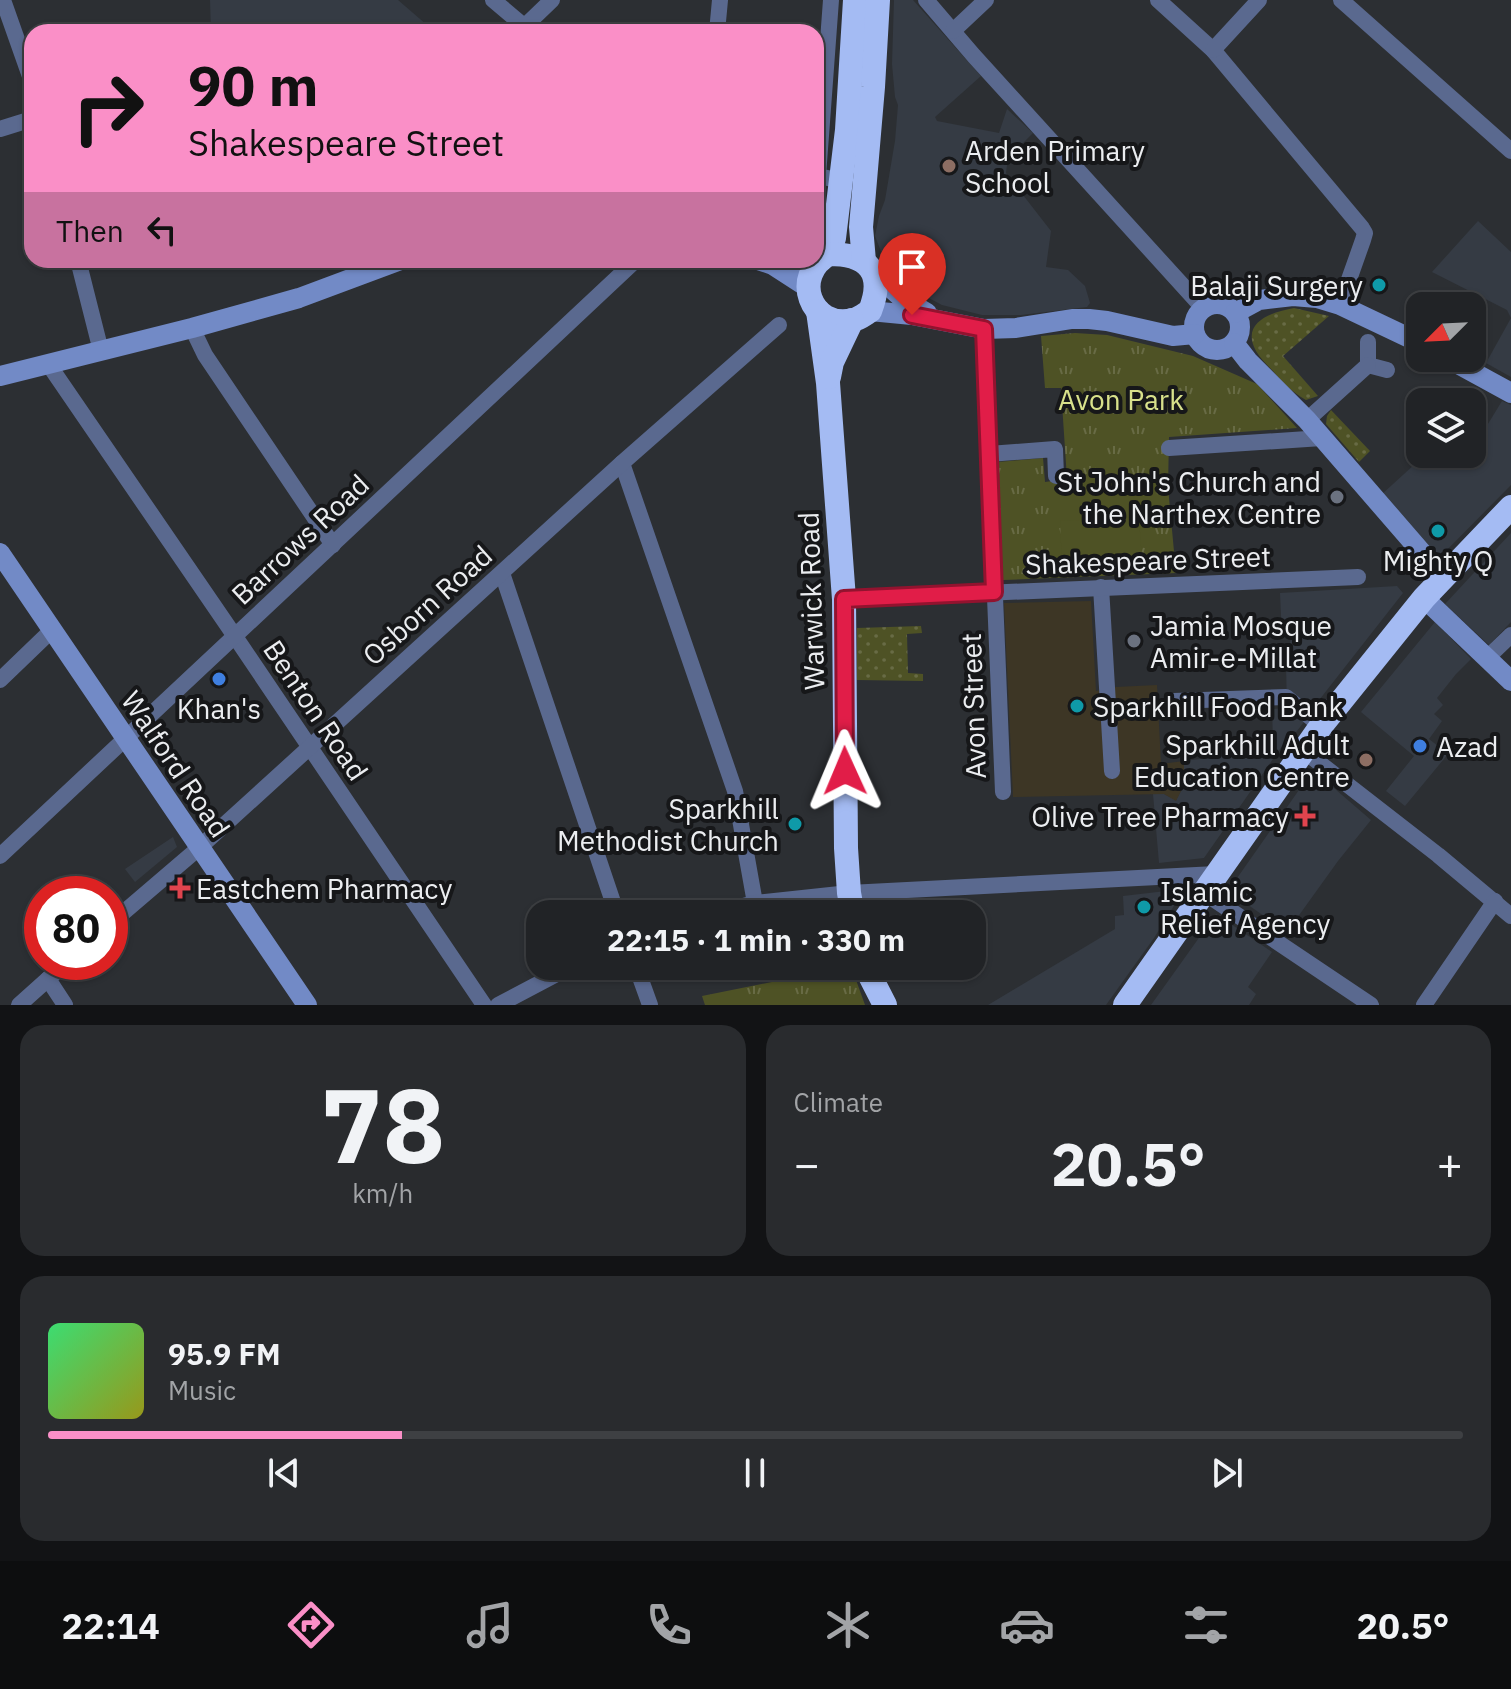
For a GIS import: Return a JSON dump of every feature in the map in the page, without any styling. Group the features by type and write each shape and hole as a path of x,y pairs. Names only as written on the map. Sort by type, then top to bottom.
{"highway":[{"path":"824,252 834,238 830,179 847,130 855,0"},
{"path":"812,268 807,287 818,311 839,320 861,316 876,296 876,282 868,266 861,227 878,0"},
{"path":"824,258 854,255 868,266"},
{"name":"Warwick Road","path":"818,311 828,383 844,599 844,760 851,900"},
{"name":"Warwick Road","path":"828,383 832,362 861,316"},
{"path":"1125,1005 1321,726 1424,598 1511,507"},
{"path":"872,980 885,1005"}],"main road":[{"path":"868,266 902,298 937,320"},
{"path":"0,376 299,298 380,268"},
{"path":"776,268 807,287"},
{"path":"1235,313 1259,300 1293,296 1317,298 1340,305 1406,336"},
{"path":"1217,305 1230,308 1235,313 1240,332 1234,343 1227,348 1212,350 1199,341 1195,334 1196,320 1204,309 1217,305"},
{"path":"861,316 912,315 984,329 1089,319 1173,336 1195,334"},
{"path":"1234,343 1307,420 1443,577"},
{"path":"1473,372 1511,393"},
{"name":"Walford Road","path":"0,553 307,1005"},
{"path":"1424,598 1511,681"}],"street":[{"path":"3,0 24,59"},
{"path":"493,0 522,24"},
{"path":"532,24 552,0"},
{"path":"718,24 720,0"},
{"path":"824,189 830,179 831,0"},
{"path":"926,0 1204,309"},
{"path":"953,31 986,0"},
{"path":"1158,0 1213,50 1365,233 1340,305"},
{"path":"1213,50 1259,0"},
{"path":"1341,0 1511,151"},
{"path":"0,129 24,122"},
{"path":"80,268 101,351"},
{"name":"Barrows Road","path":"0,856 627,268"},
{"name":"Osborn Road","path":"128,909 200,847 622,463 748,359 779,325"},
{"path":"192,328 205,355 333,545"},
{"name":"Avon Street","path":"984,329 1003,792"},
{"path":"1307,420 1368,365 1368,342"},
{"name":"Benton Road","path":"49,365 484,1005"},
{"path":"1368,365 1387,370"},
{"path":"1169,448 1322,438"},
{"path":"989,454 1055,449 1056,476"},
{"path":"622,463 735,791 754,900"},
{"path":"502,573 612,900"},
{"name":"Shakespeare Street","path":"844,599 1358,577"},
{"path":"1101,587 1112,771"},
{"path":"0,680 52,630"},
{"path":"1487,658 1511,635"},
{"path":"1174,701 1286,697 1321,726"},
{"path":"1304,751 1511,916"},
{"path":"905,900 1210,883 1371,1005"},
{"path":"1424,1005 1495,901"},
{"path":"19,1005 47,980"},
{"path":"49,980 65,1005"},
{"path":"498,1005 545,980"},
{"path":"641,980 650,1005"}],"shaded area":[{"path":"210,0 398,0 426,24 211,24"},
{"name":"Arden Primary School","path":"894,0 913,0 981,76 935,117 937,121 999,133 1007,109 1033,133 1008,158 1006,173 1051,231 1046,267 1068,270 1085,286 1090,303 1087,307 1021,315 982,315 942,305 923,295 884,259 875,236 885,200 898,105 892,64"},
{"path":"1478,221 1511,252 1511,318 1507,310 1486,299 1486,292 1471,292 1432,272"},
{"path":"1511,318 1511,377 1486,363"},
{"path":"1502,401 1511,405 1511,485 1438,559 1381,495 1411,468 1486,468 1486,427"},
{"path":"1511,533 1511,622 1489,645 1445,604"},
{"path":"1397,586 1403,593 1289,741 1287,739 1204,858 1159,863 1153,794 1164,794 1176,800 1184,785 1184,761 1271,750 1272,709 1287,708 1286,665 1291,638 1282,637 1280,593"},
{"path":"1091,601 1096,691 1157,685 1161,764 1184,761 1184,785 1176,801 1164,794 1013,797 1004,603"},
{"path":"1435,622 1471,659 1437,698 1443,705 1434,714 1442,721 1429,739 1448,754 1405,806 1386,791 1414,756 1361,712"},
{"path":"1313,770 1371,820 1287,932 1228,891"},
{"path":"173,837 177,847 135,882 125,869"},
{"path":"1166,891 1180,896 1106,1005 988,1005 1115,929 1115,916 1124,915 1123,896"},
{"path":"1216,914 1272,952 1248,987 1256,994 1249,1005 1151,1005"}],"green space":[{"path":"1294,308 1329,316 1283,356 1318,396 1306,400 1288,387 1264,361 1252,341 1255,326 1261,320"},
{"name":"Avon Park","path":"1075,333 1107,335 1193,356 1257,384 1297,428 1169,437 1168,487 1176,573 1003,580 998,462 1043,458 1045,482 1067,479 1061,388 1045,388 1041,336"},
{"path":"1331,410 1370,451 1359,462 1326,424"},
{"path":"1139,517 1142,561 1062,565 1060,521"},
{"path":"921,626 922,633 907,634 908,673 923,674 923,681 857,680 857,628"},
{"path":"782,980 856,980 865,1005 705,1005 702,996"}],"place":[{"name":"Arden Primary School","path":"949,166"},
{"name":"Balaji Surgery","path":"1379,285"},
{"name":"St John's Church and the Narthex Centre","path":"1337,497"},
{"name":"Mighty Q","path":"1438,531"},
{"name":"Jamia Mosque Amir-e-Millat","path":"1134,641"},
{"name":"Khan's","path":"219,679"},
{"name":"Sparkhill Food Bank","path":"1077,706"},
{"name":"Azad","path":"1420,746"},
{"name":"Sparkhill Adult Education Centre","path":"1366,760"},
{"name":"Olive Tree Pharmacy","path":"1305,816"},
{"name":"Sparkhill Methodist Church","path":"795,824"},
{"name":"Eastchem Pharmacy","path":"180,888"},
{"name":"Islamic Relief Agency","path":"1144,907"}],"route":[{"path":"845,771 844,599 994,592 984,329 912,315"}]}
